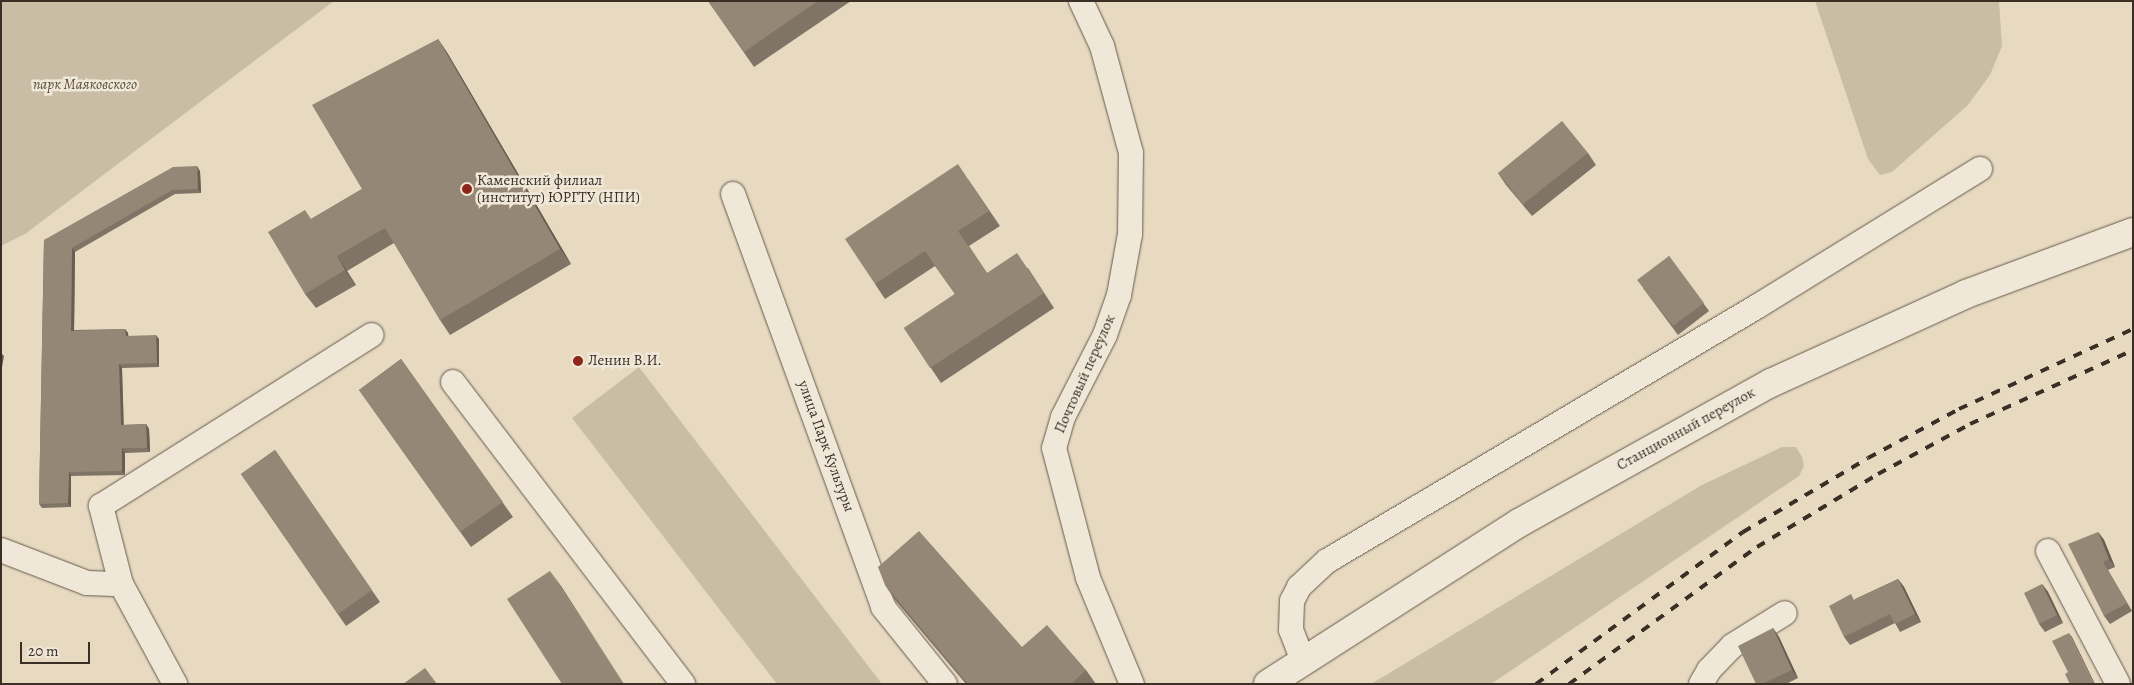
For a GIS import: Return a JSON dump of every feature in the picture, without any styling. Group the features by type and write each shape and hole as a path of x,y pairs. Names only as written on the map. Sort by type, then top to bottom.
{"main road":[{"name":"Станционный переулок","path":"1268,684 1519,523 1771,383 1966,294 2133,232"}],"street":[{"name":"Почтовый переулок","path":"1081,1 1102,46 1131,153 1130,234 1118,295 1105,335 1064,418 1054,448 1088,578 1132,684"},
{"path":"1303,660 1291,630 1292,600 1299,587 1327,561 1750,311 1980,169"},
{"name":"улица Парк Культуры","path":"732,194 884,607 945,684"},
{"path":"175,684 121,584 101,506 372,335"},
{"path":"454,382 683,684"},
{"path":"1,550 87,583 121,584"},
{"path":"2048,551 2118,684"},
{"path":"1702,684 1709,670 1732,646 1785,614"}],"green space":[{"name":"парк Маяковского","path":"1,1 334,1 25,234 1,246"},
{"path":"1815,1 1999,1 2002,46 1990,75 1968,105 1892,172 1880,175 1868,159"},
{"path":"639,367 882,684 777,684 572,418"},
{"path":"1782,447 1796,447 1802,457 1804,466 1799,476 1491,684 1371,684 1702,485"}],"building":[{"path":"708,1 818,1 744,52"},
{"path":"438,39 560,249 440,320 385,228 337,256 345,270 305,294 268,232 305,210 311,219 362,189 312,105"},
{"path":"1562,121 1588,153 1523,204 1498,173"},
{"path":"958,164 989,211 958,231 987,273 1017,253 1044,293 930,368 904,328 955,294 925,251 875,284 845,239"},
{"path":"197,166 198,189 172,190 72,248 71,331 125,329 126,336 156,335 157,363 119,364 121,425 146,424 147,448 122,448 122,471 69,472 68,503 39,504 44,240 173,167"},
{"path":"1669,256 1704,303 1673,326 1637,280"},
{"path":"401,359 503,502 460,532 359,390"},
{"path":"275,450 372,590 338,614 241,474"},
{"path":"919,531 1022,647 1047,625 1086,670 1071,684 968,684 885,585 878,567"},
{"path":"2098,532 2109,559 2103,562 2127,603 2104,616 2068,544"},
{"path":"550,571 624,684 562,684 507,599"},
{"path":"1898,579 1915,614 1895,624 1890,614 1844,637 1829,606 1851,594 1854,600"},
{"path":"2042,584 2057,615 2039,624 2024,593"},
{"path":"1773,628 1792,670 1762,684 1756,684 1738,646"},
{"path":"2069,633 2094,684 2070,684 2065,674 2068,672 2052,641"},
{"path":"425,668 437,684 403,684"}],"railway":[{"path":"1536,684 1743,532 1868,458 1959,409 2133,329"},
{"path":"1569,684 1757,547 1878,474 1970,424 2133,350"}],"place":[{"name":"Каменский филиал (институт) ЮРГТУ (НПИ)","path":"467,189"},
{"name":"Ленин В.И.","path":"578,361"}]}
